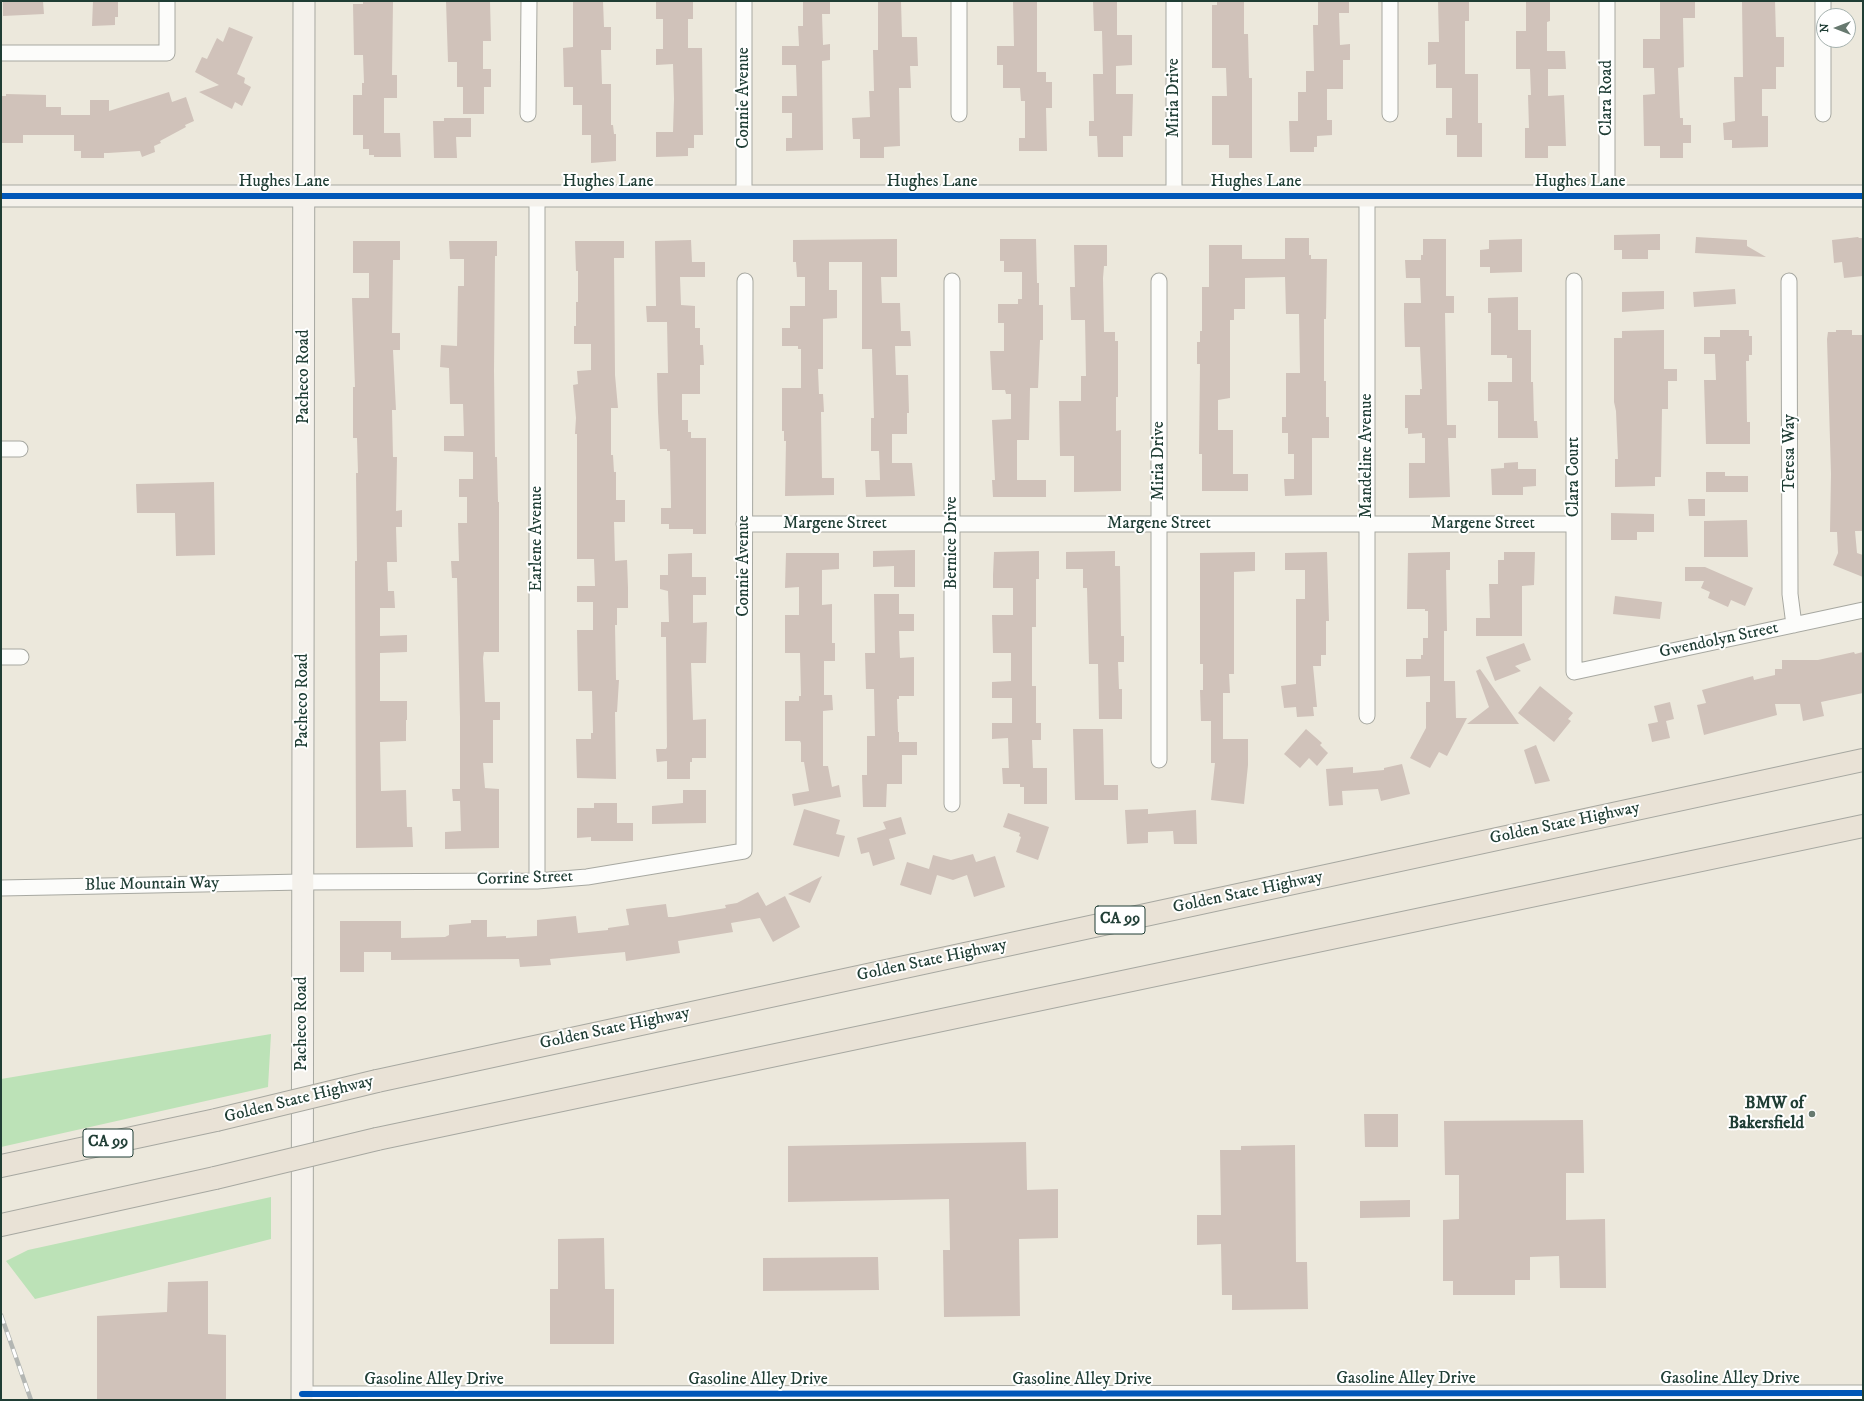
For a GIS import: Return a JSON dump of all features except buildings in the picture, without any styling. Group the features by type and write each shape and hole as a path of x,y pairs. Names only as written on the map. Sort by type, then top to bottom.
{"highway":[{"name":"Golden State Highway","path":"1,1166 216,1120 377,1081 1863,760"},
{"path":"11,1223 214,1178 377,1139 1863,826"}],"street":[{"path":"1,53 167,53 167,1"},
{"name":"Pacheco Road","path":"302,1397 304,1"},
{"path":"528,1 528,114"},
{"name":"Connie Avenue","path":"744,1 744,196"},
{"path":"959,1 959,114"},
{"name":"Miria Drive","path":"1174,1 1174,196"},
{"path":"1390,1 1390,114"},
{"name":"Clara Road","path":"1607,1 1607,196"},
{"path":"1823,1 1823,114"},
{"name":"Hughes Lane","path":"1,196 1863,196"},
{"name":"Earlene Avenue","path":"537,196 537,881"},
{"name":"Mandeline Avenue","path":"1367,196 1367,716"},
{"name":"Connie Avenue","path":"744,851 745,281"},
{"name":"Bernice Drive","path":"952,281 952,804"},
{"name":"Miria Drive","path":"1159,281 1159,760"},
{"name":"Clara Court","path":"1574,281 1574,672"},
{"name":"Teresa Way","path":"1789,281 1790,594 1794,625"},
{"path":"1,449 20,449"},
{"name":"Margene Street","path":"744,524 1574,524"},
{"name":"Gwendolyn Street","path":"1574,672 1863,610"},
{"path":"1,657 21,657"},
{"name":"Corrine Street","path":"303,882 537,881 587,877 744,851"},
{"name":"Blue Mountain Way","path":"1,888 303,882"},
{"name":"Gasoline Alley Drive","path":"302,1397 1163,1397 1863,1393"}],"green space":[{"path":"271,1034 268,1087 1,1147 1,1079"},
{"path":"271,1197 271,1239 35,1299 6,1261 28,1250"}],"railway":[{"path":"1,1315 31,1400"}],"cycle path":[{"path":"1,196 1863,196"},
{"path":"302,1394 1863,1393"}],"place":[{"name":"BMW of Bakersfield","path":"1812,1114"}]}
